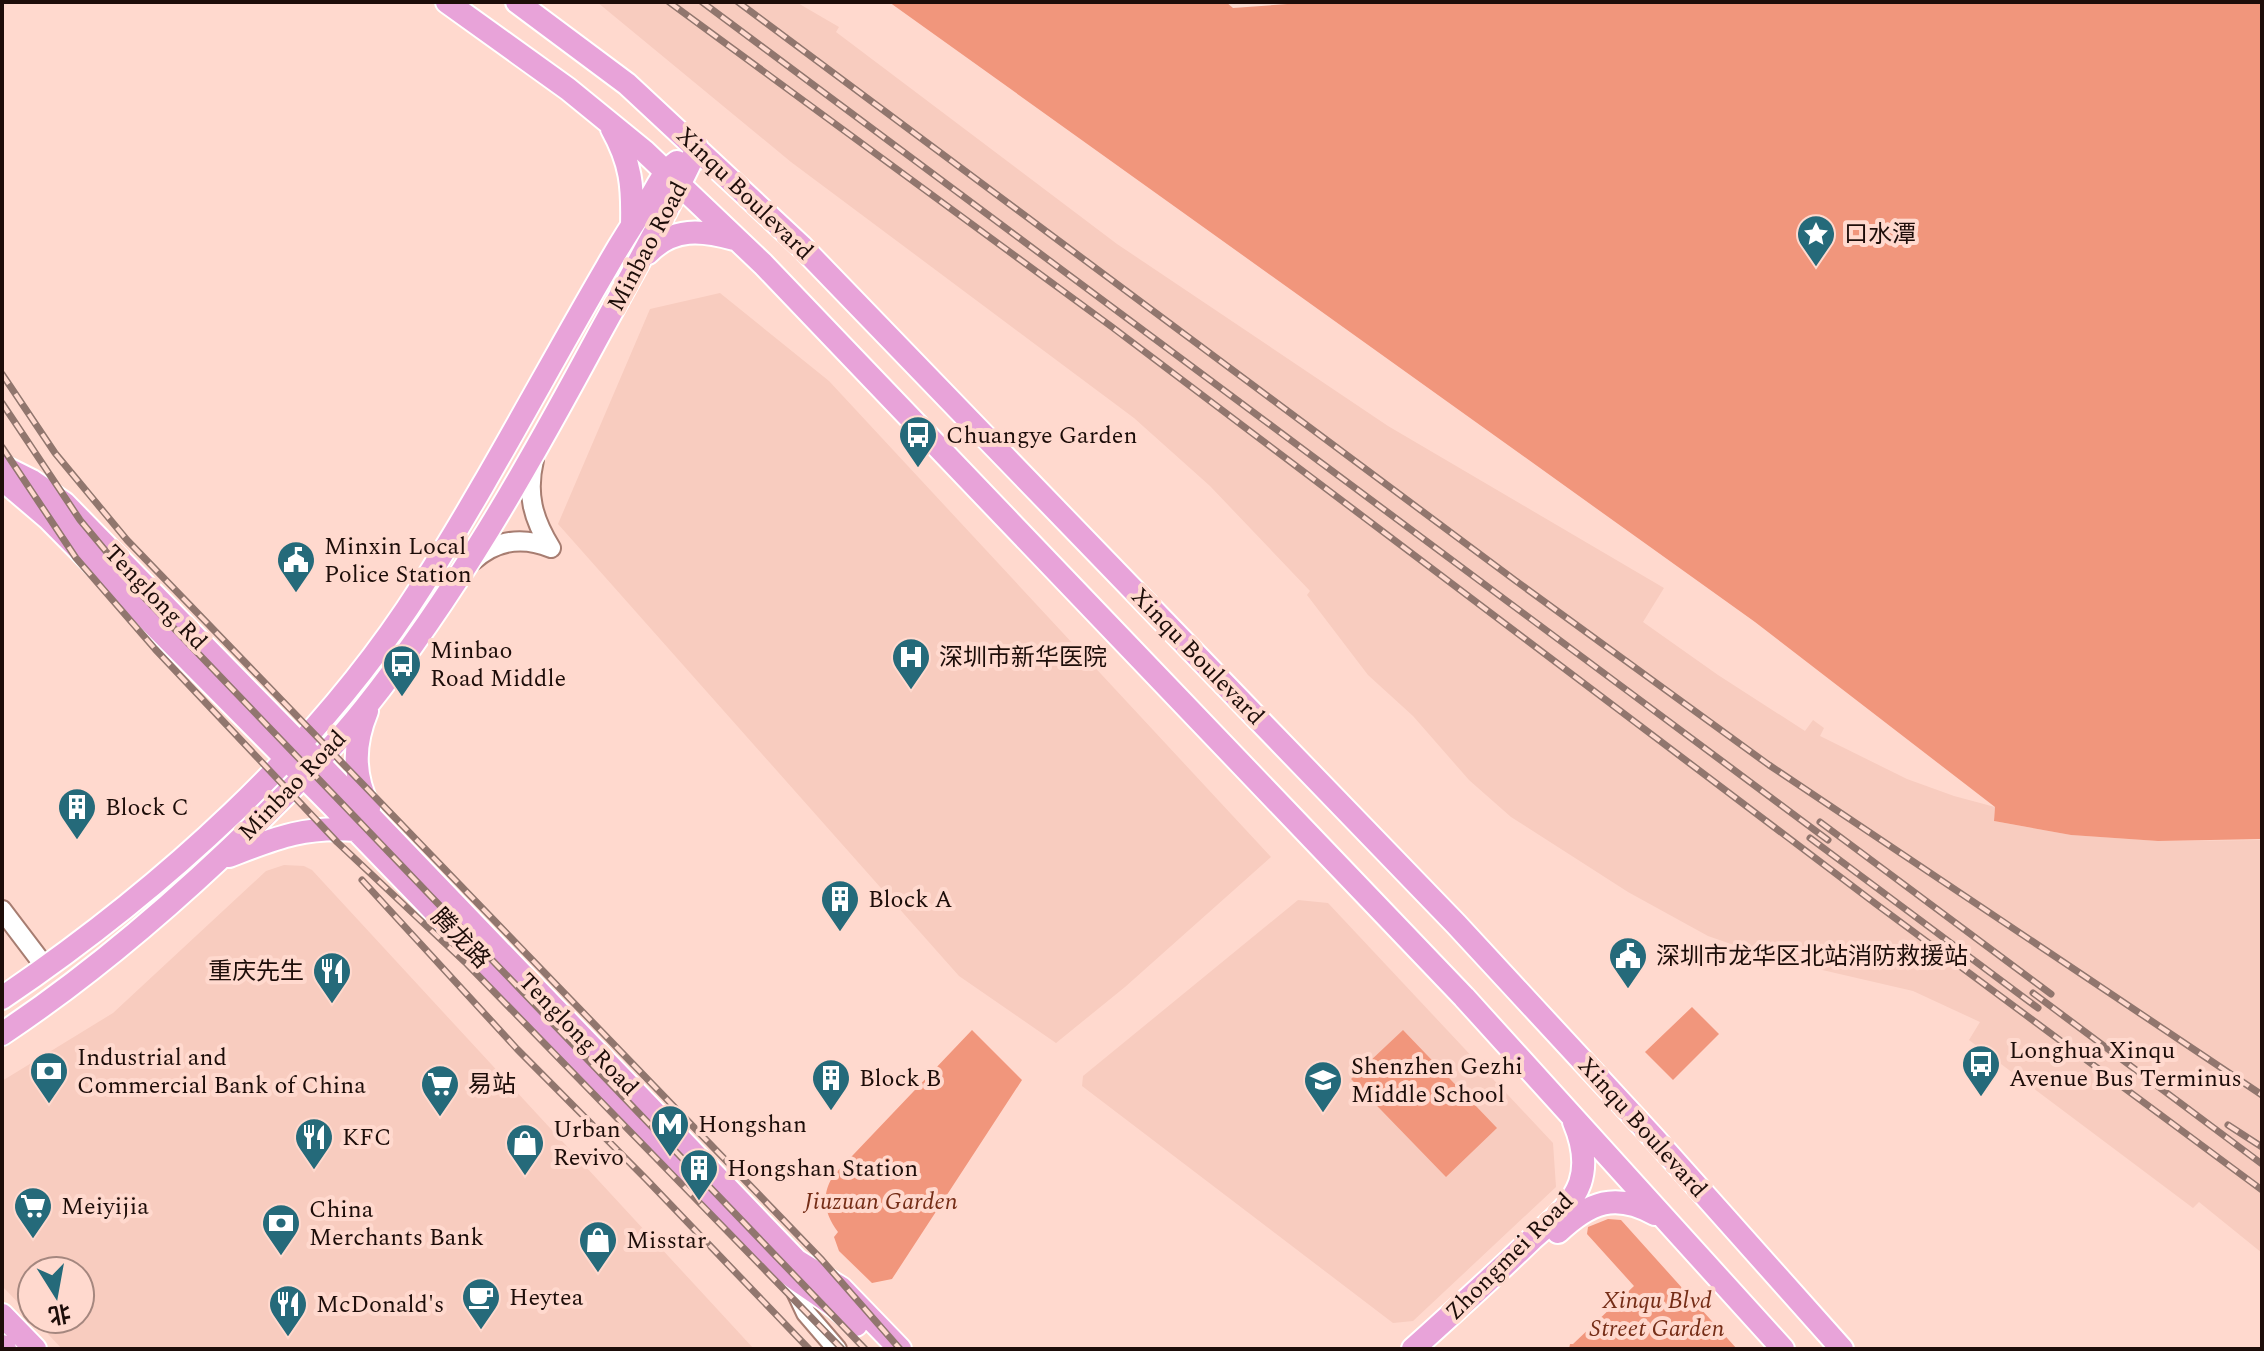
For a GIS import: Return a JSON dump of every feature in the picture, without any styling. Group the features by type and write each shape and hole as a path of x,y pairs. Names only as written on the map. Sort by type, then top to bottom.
{"main road":[{"name":"Xinqu Boulevard","path":"447,2 604,118 673,177 774,276 1464,997 1783,1349"},
{"name":"Xinqu Boulevard","path":"517,2 627,84 801,246 1393,857 1653,1137 1842,1349"},
{"path":"604,118 630,169 632,225"},
{"name":"Minbao Road","path":"2,998 46,968 164,876 292,750 373,655 420,589 632,225 697,148"},
{"name":"Minbao Road","path":"2,1034 52,1001 108,957 220,859 311,770 373,697 466,567 539,446 636,266 673,177"},
{"path":"636,266 662,240 681,233 712,233 735,239"},
{"name":"Tenglong Rd","path":"2,466 32,481 64,503 292,750"},
{"name":"Tenglong Rd","path":"2,479 48,518 292,750"},
{"path":"373,697 359,732 356,767 361,792 380,826"},
{"name":"腾龙路","path":"292,750 356,830 788,1275 835,1305 879,1349"},
{"name":"Tenglong Road","path":"311,770 380,826 797,1261 841,1288 900,1349"},
{"path":"220,859 294,833 323,827 356,830"},
{"name":"Zhongmei Road","path":"1413,1349 1492,1279 1562,1211 1575,1194 1583,1173 1583,1154 1574,1123 1565,1107"},
{"name":"Zhongmei Road","path":"1434,1349 1569,1222 1586,1211 1612,1201 1628,1202 1670,1223"},
{"path":"2,1315 35,1349"}],"street":[{"path":"466,567 487,549 507,542 533,542 551,548 534,518 531,504 530,474 539,446"},
{"path":"2,910 46,968"},
{"path":"788,1275 806,1313 837,1349"}],"shaded area":[{"path":"597,2 796,2 839,27 836,32 1117,244 1388,426 1664,588 1643,622 1805,731 1813,720 1824,728 1820,736 1907,779 1995,807 1994,821 2071,835 2158,841 2262,840 2262,1253 2199,1202 2193,1208 1969,1040 1980,1022 1913,991 1771,958 1708,936 1628,892 1511,817 1469,780 1413,716 1368,675 1307,595 1310,591 1210,486 1134,418 791,162"},
{"name":"深圳市新华医院","path":"720,293 829,381 1271,857 1125,987 1056,1043 959,976 558,524 650,309"},
{"path":"284,865 304,866 312,870 754,1349 62,1349 49,1335 96,1335 96,1255 16,1255 16,1300 2,1286 2,1081 113,1013 266,871"},
{"name":"Shenzhen Gezhi Middle School","path":"1298,900 1328,903 1553,1143 1556,1187 1413,1321 1393,1323 1082,1086 1083,1076"}],"green space":[{"path":"889,2 1226,2 1233,8 1315,2 2262,2 2262,839 2158,841 2071,835 1994,821 1995,807 1755,622"},
{"path":"1692,1007 1719,1034 1673,1080 1645,1052"},
{"name":"Jiuzuan Garden","path":"972,1030 1022,1080 892,1279 872,1283 839,1251 834,1237 838,1232 826,1204 829,1183"},
{"path":"1403,1030 1497,1128 1446,1177 1351,1079"},
{"name":"Xinqu Blvd Street Garden","path":"1608,1219 1621,1220 1737,1349 1569,1349 1570,1344 1634,1286 1587,1234 1588,1227"}],"railway":[{"path":"669,2 1112,327 1876,904 2262,1190"},
{"path":"702,2 1828,840"},
{"path":"738,2 1516,581 1769,765 2262,1095"},
{"path":"2,374 55,453 127,540 822,1260 900,1349"},
{"path":"2,403 80,520 144,597 865,1349"},
{"path":"2,447 76,558 155,649 337,842 467,964 842,1349"},
{"path":"1820,822 2051,994"},
{"path":"1810,838 2038,1008"},
{"path":"362,880 517,1049 809,1349"},
{"path":"2033,993 2262,1164"},
{"path":"2228,1125 2262,1147"}],"place":[{"name":"口水潭","path":"1816,268"},
{"name":"Chuangye Garden","path":"918,469"},
{"name":"Minxin Local Police Station","path":"296,594"},
{"name":"深圳市新华医院","path":"911,691"},
{"name":"Minbao Road Middle","path":"402,698"},
{"name":"Block C","path":"77,841"},
{"name":"Block A","path":"840,933"},
{"name":"深圳市龙华区北站消防救援站","path":"1628,990"},
{"name":"重庆先生","path":"332,1005"},
{"name":"Longhua Xinqu Avenue Bus Terminus","path":"1981,1098"},
{"name":"Industrial and Commercial Bank of China","path":"49,1105"},
{"name":"Block B","path":"831,1112"},
{"name":"Shenzhen Gezhi Middle School","path":"1323,1114"},
{"name":"易站","path":"440,1118"},
{"name":"Hongshan","path":"670,1158"},
{"name":"KFC","path":"314,1171"},
{"name":"Urban Revivo","path":"525,1177"},
{"name":"Hongshan Station","path":"699,1202"},
{"name":"Meiyijia","path":"33,1240"},
{"name":"China Merchants Bank","path":"281,1257"},
{"name":"Misstar","path":"598,1274"},
{"name":"Heytea","path":"481,1331"},
{"name":"McDonald's","path":"288,1338"}]}
